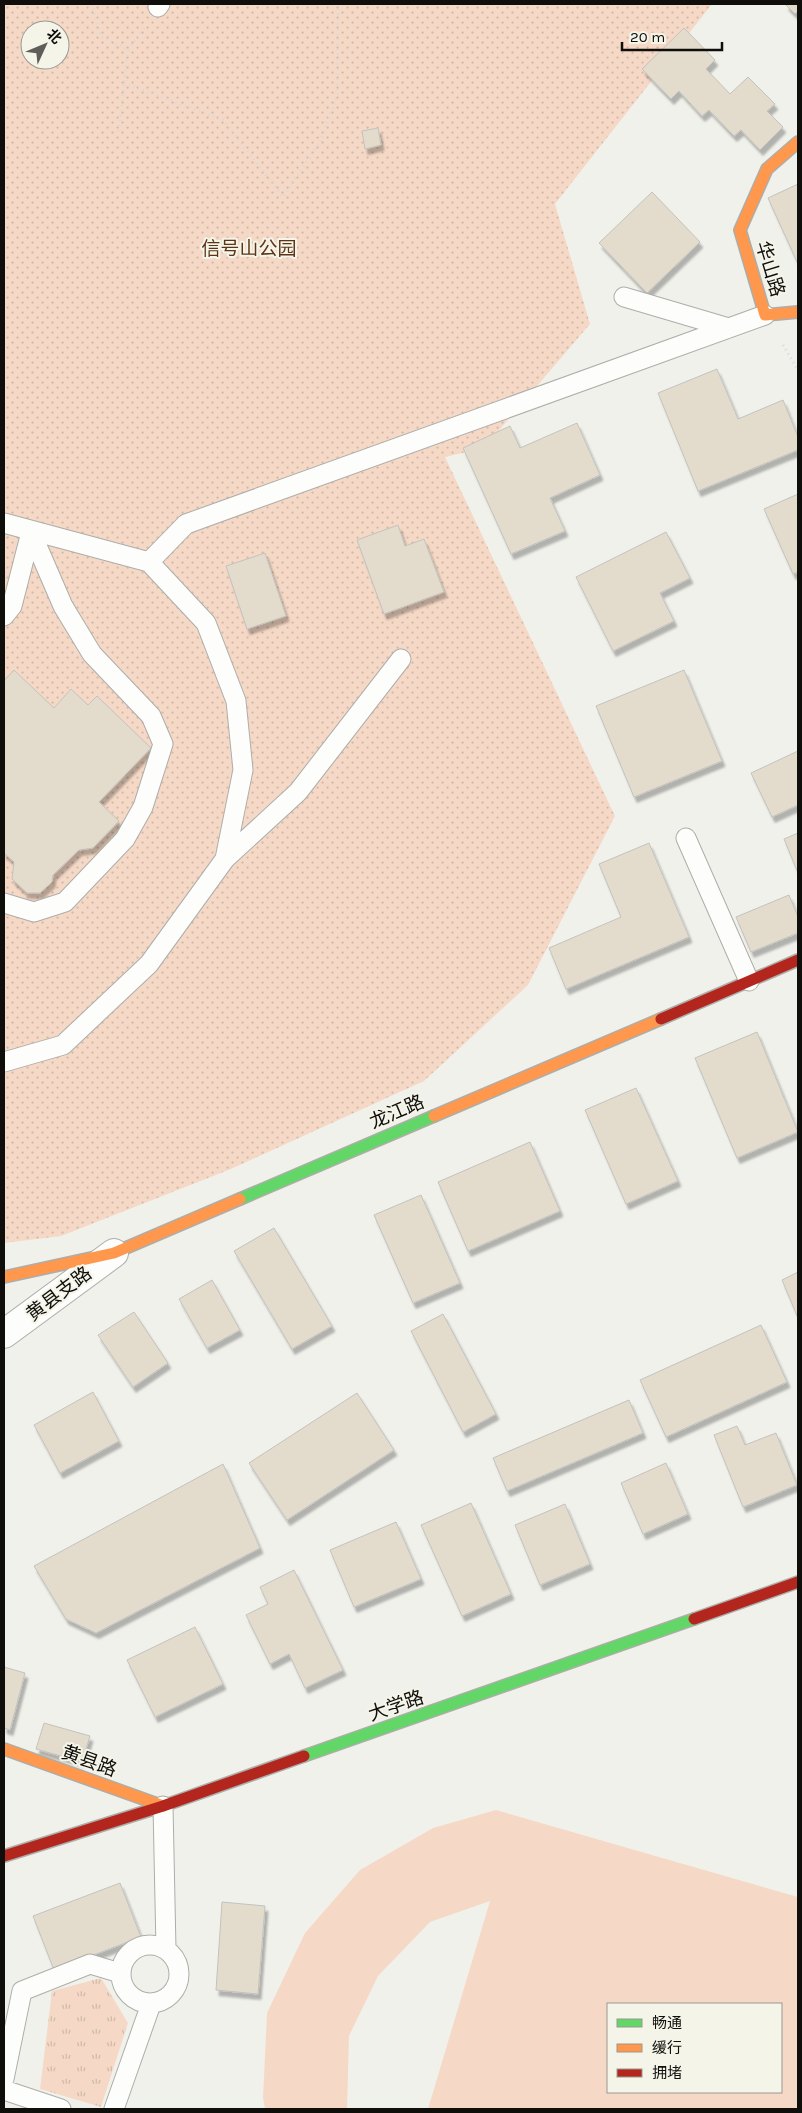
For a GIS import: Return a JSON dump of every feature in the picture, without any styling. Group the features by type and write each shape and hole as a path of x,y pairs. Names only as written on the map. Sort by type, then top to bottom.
{"street":[{"name":"华山路","path":"798,142 766,170 740,230 765,315 798,312"},
{"name":"龙江路","path":"4,1278 114,1253 798,960"},
{"name":"黄县支路","path":"4,1334 114,1253"},
{"name":"大学路","path":"4,1856 163,1806 798,1582"},
{"name":"黄县路","path":"4,1749 163,1806"}],"lane":[{"path":"624,297 729,328"},
{"path":"149,562 186,524 765,315"},
{"path":"4,523 31,532 149,562 206,623 236,701 243,770 225,859"},
{"path":"4,616 12,606 31,532"},
{"path":"4,904 34,912 65,902 125,840 143,807 163,744 151,716 92,654 63,606 31,532"},
{"path":"4,1062 63,1045 149,964 225,859 298,792 401,659"},
{"path":"686,838 749,981"},
{"path":"163,1806 166,1949"},
{"path":"146,1945 156,1945 166,1949 178,1963 179,1981 176,1990 169,1997 152,2004 134,1999 122,1983 120,1972 128,1954 136,1948 146,1945"},
{"path":"4,2079 22,1992 90,1964 120,1972"},
{"path":"114,2109 152,2004"},
{"path":"4,2090 61,2109"}],"path":[{"path":"92,4 100,37 128,50"},
{"path":"124,83 223,120 283,197 320,142 337,96 338,4"},
{"path":"119,131 128,50 159,6"}],"green space":[{"name":"信号山公园","path":"4,4 712,4 555,204 590,324 484,448 445,457 615,816 528,985 424,1081 231,1169 61,1236 4,1243"},
{"path":"496,1810 798,1897 798,2109 428,2109 490,1901 430,1922 378,1976 349,2036 347,2109 265,2109 263,2098 267,2013 305,1933 360,1870 433,1828"},
{"path":"101,1978 128,2023 101,2107 40,2089 52,1991"}],"building":[{"path":"785,4 798,4 798,11 795,14"},
{"path":"684,28 715,60 706,69 730,94 748,77 775,104 767,111 783,127 760,150 741,130 734,136 709,110 702,116 679,91 671,99 642,69"},
{"path":"378,128 381,145 365,149 362,131"},
{"path":"798,184 798,264 768,198"},
{"path":"652,192 700,242 647,293 599,243"},
{"path":"717,369 738,419 783,400 798,437 798,450 698,491 658,393"},
{"path":"577,423 600,475 550,498 565,531 511,554 463,448 510,426 520,448"},
{"path":"798,494 798,572 793,574 764,509"},
{"path":"398,525 405,546 424,539 444,592 384,614 357,540"},
{"path":"666,532 690,578 660,593 674,621 613,651 576,577"},
{"path":"265,553 286,616 247,629 226,566"},
{"path":"14,670 54,708 71,689 88,705 97,696 151,748 99,802 119,821 93,848 79,850 53,875 52,882 40,893 27,893 12,879 14,862 4,855 4,681"},
{"path":"684,670 722,761 634,797 596,706"},
{"path":"798,751 798,805 772,817 751,773"},
{"path":"798,833 798,873 784,839"},
{"path":"649,843 689,937 566,989 549,948 621,917 599,864"},
{"path":"789,895 798,917 798,933 751,952 736,917"},
{"path":"757,1032 798,1132 737,1158 695,1058"},
{"path":"636,1088 678,1181 626,1204 585,1110"},
{"path":"530,1142 560,1211 468,1251 438,1182"},
{"path":"421,1195 460,1283 413,1303 374,1215"},
{"path":"274,1228 332,1326 292,1349 234,1251"},
{"path":"798,1272 798,1318 782,1280"},
{"path":"212,1280 240,1330 207,1348 179,1299"},
{"path":"134,1312 168,1363 133,1387 98,1335"},
{"path":"443,1314 496,1414 463,1432 411,1331"},
{"path":"761,1325 787,1382 666,1437 640,1380"},
{"path":"93,1392 119,1441 60,1473 34,1425"},
{"path":"357,1393 394,1450 287,1520 249,1463"},
{"path":"629,1400 643,1433 507,1491 493,1458"},
{"path":"737,1426 745,1445 776,1433 797,1485 743,1507 714,1435"},
{"path":"666,1463 688,1514 643,1534 621,1483"},
{"path":"223,1464 260,1548 96,1633 66,1619 34,1566"},
{"path":"471,1503 511,1594 462,1616 421,1525"},
{"path":"565,1504 590,1564 540,1585 515,1525"},
{"path":"396,1522 421,1579 354,1607 330,1550"},
{"path":"294,1570 343,1670 305,1688 289,1654 270,1664 246,1615 268,1604 260,1587"},
{"path":"195,1627 223,1684 155,1717 127,1660"},
{"path":"4,1667 25,1673 10,1730 4,1728"},
{"path":"44,1723 90,1736 82,1762 36,1749"},
{"path":"120,1883 141,1937 54,1970 33,1916"},
{"path":"222,1902 265,1906 258,1994 216,1990"}],"traffic: fast":[{"path":"240,1199 434,1116"},
{"path":"304,1756 694,1619"}],"traffic: slow":[{"path":"798,142 767,169 740,230 765,315 798,312"},
{"path":"434,1116 661,1019"},
{"path":"4,1277 114,1253 240,1199"},
{"path":"4,1749 163,1806"}],"traffic: jam":[{"path":"661,1019 798,960"},
{"path":"694,1619 798,1582"},
{"path":"4,1856 163,1806 304,1756"}]}
